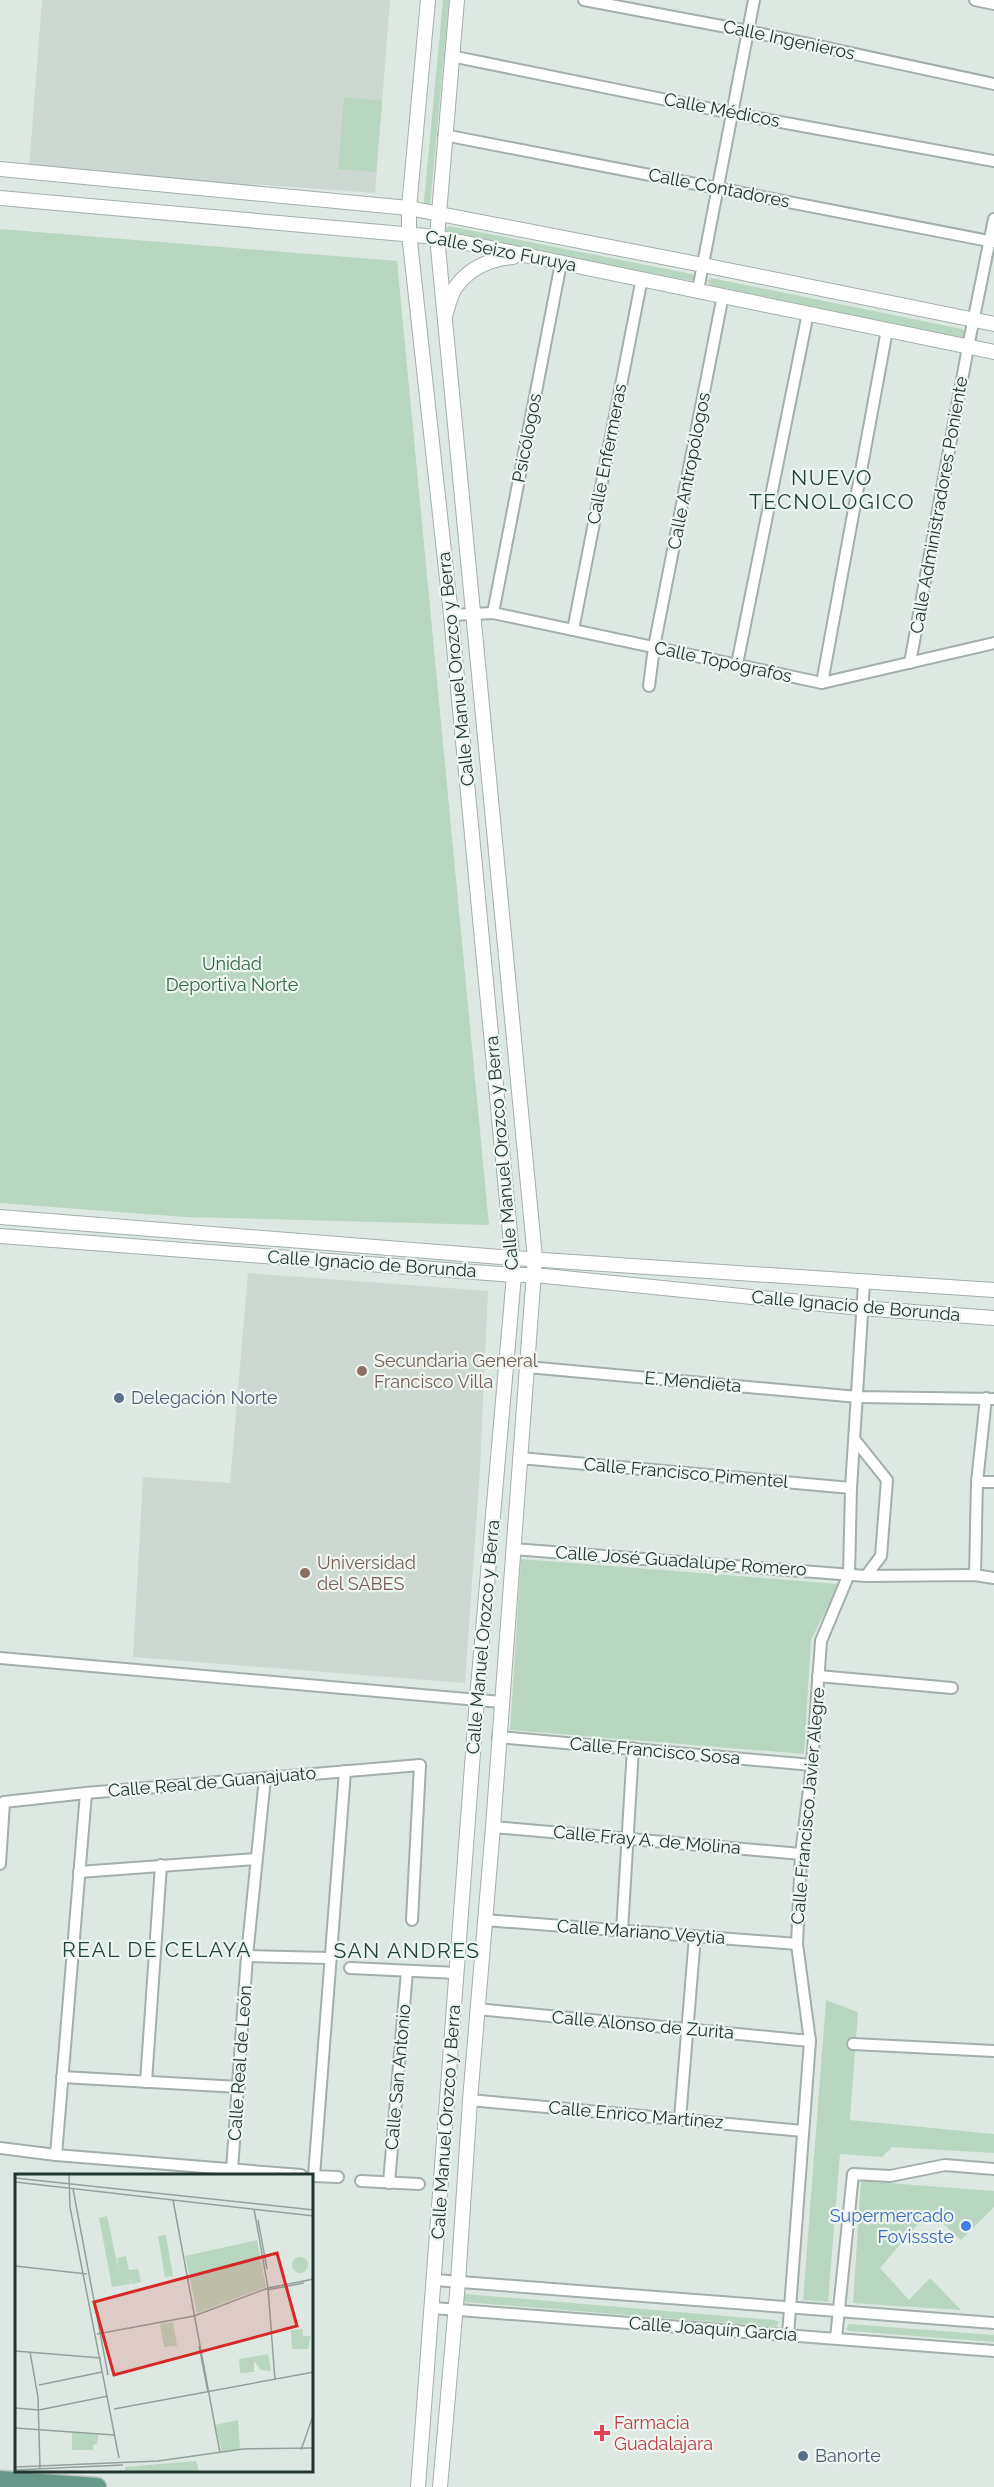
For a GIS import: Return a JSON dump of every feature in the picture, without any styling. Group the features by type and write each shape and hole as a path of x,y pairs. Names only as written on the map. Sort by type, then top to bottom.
{"main road":[{"path":"0,2480 97,2487"}],"street":[{"name":"Calle Manuel Orozco y Berra","path":"418,2487 477,1699 514,1275 451,615 409,233 409,208 428,0"},
{"name":"Calle Manuel Orozco y Berra","path":"440,2487 456,2309 470,2100 535,1275 474,614 436,237 457,0"},
{"name":"Calle Ingenieros","path":"584,0 748,31 994,84"},
{"path":"698,290 754,0"},
{"path":"975,0 994,4"},
{"name":"Calle Médicos","path":"452,56 731,113 994,161"},
{"name":"Calle Contadores","path":"444,135 992,242"},
{"name":"Calle Seizo Furuya","path":"0,169 409,208 994,324"},
{"name":"Calle Seizo Furuya","path":"0,198 436,237 994,352"},
{"name":"Calle Administradores Poniente","path":"910,663 968,346 992,242 994,219"},
{"path":"443,321 455,289 474,269 496,259 530,256"},
{"name":"Psicólogos","path":"492,613 561,263"},
{"name":"Calle Enfermeras","path":"573,630 642,278"},
{"name":"Calle Antropólogos","path":"649,686 654,647 723,295"},
{"path":"737,663 808,313"},
{"path":"822,683 887,330"},
{"name":"Calle Topógrafos","path":"451,615 492,613 737,663 822,683 994,643"},
{"name":"Calle Ignacio de Borunda","path":"0,1217 513,1258 994,1290"},
{"name":"Calle Ignacio de Borunda","path":"0,1236 535,1275 861,1308 994,1318"},
{"name":"Calle Francisco Javier Alegre","path":"788,2335 810,2041 797,1944 801,1854 812,1765 821,1641 849,1574 851,1488 864,1283"},
{"name":"E. Mendieta","path":"527,1367 858,1397 990,1398"},
{"path":"975,1575 978,1482 990,1398"},
{"path":"855,1440 887,1480 881,1556 866,1576"},
{"name":"Calle Francisco Pimentel","path":"520,1458 851,1488"},
{"path":"978,1482 994,1482"},
{"name":"Calle José Guadalupe Romero","path":"513,1549 866,1576 975,1575 994,1578"},
{"path":"0,1658 501,1702"},
{"path":"818,1676 952,1688"},
{"name":"Calle Francisco Sosa","path":"498,1737 812,1765"},
{"path":"622,1930 633,1748"},
{"name":"Calle Real de Guanajuato","path":"0,1864 4,1802 420,1765 412,1920"},
{"path":"313,2174 345,1771"},
{"name":"Calle Real de León","path":"232,2170 256,1859 265,1778"},
{"path":"56,2155 86,1793"},
{"name":"Calle Fray A. de Molina","path":"493,1827 801,1854"},
{"path":"79,1872 256,1859"},
{"path":"146,2082 161,1865"},
{"name":"Calle Mariano Veytia","path":"484,1920 797,1944"},
{"path":"680,2120 695,1936"},
{"path":"248,1956 331,1959"},
{"path":"351,1968 457,1973"},
{"name":"Calle San Antonio","path":"389,2183 407,1971"},
{"name":"Calle Alonso de Zurita","path":"477,2009 810,2041"},
{"path":"853,2044 994,2051"},
{"path":"62,2078 239,2087"},
{"name":"Calle Enrico Martínez","path":"470,2100 803,2131"},
{"path":"0,2148 56,2155 288,2174"},
{"path":"836,2338 853,2174 890,2176 945,2165 994,2169"},
{"path":"314,2176 338,2177"},
{"path":"361,2181 419,2184"},
{"name":"Calle Joaquín García","path":"435,2280 994,2324"},
{"name":"Calle Joaquín García","path":"432,2308 994,2351"}],"shaded area":[{"path":"42,0 390,0 375,193 29,168"},
{"path":"248,1273 488,1291 480,1469 465,1683 133,1657 143,1477 230,1483"}],"green space":[{"path":"443,0 449,0 430,207 425,206 424,201"},
{"path":"344,97 382,101 376,172 338,169"},
{"path":"449,226 692,274 696,278 692,281 448,233 445,229"},
{"name":"Unidad Deportiva Norte","path":"0,229 397,261 489,1225 185,1217 0,1203"},
{"path":"711,278 962,329 967,334 961,338 710,285 707,281"},
{"path":"521,1559 839,1584 811,1640 804,1754 510,1730"},
{"path":"826,2000 858,2012 850,2120 994,2134 994,2153 892,2147 882,2157 840,2154 828,2302 803,2300"},
{"path":"861,2181 994,2191 994,2207 961,2240 929,2211 880,2268 909,2300 930,2278 961,2310 853,2303"},
{"path":"465,2294 779,2322 776,2327 464,2302"},
{"path":"849,2324 994,2335 994,2342 849,2331 846,2329"}],"place":[{"name":"Secundaria General Francisco Villa","path":"362,1371"},
{"name":"Delegación Norte","path":"119,1398"},
{"name":"Universidad del SABES","path":"305,1573"},
{"name":"Supermercado Fovissste","path":"966,2226"},
{"name":"Farmacia Guadalajara","path":"602,2433"},
{"name":"Banorte","path":"803,2456"}],"district":[{"name":"NUEVO TECNOLOGICO","path":"832,490"},
{"name":"REAL DE CELAYA","path":"157,1950"},
{"name":"SAN ANDRES","path":"407,1951"}]}
